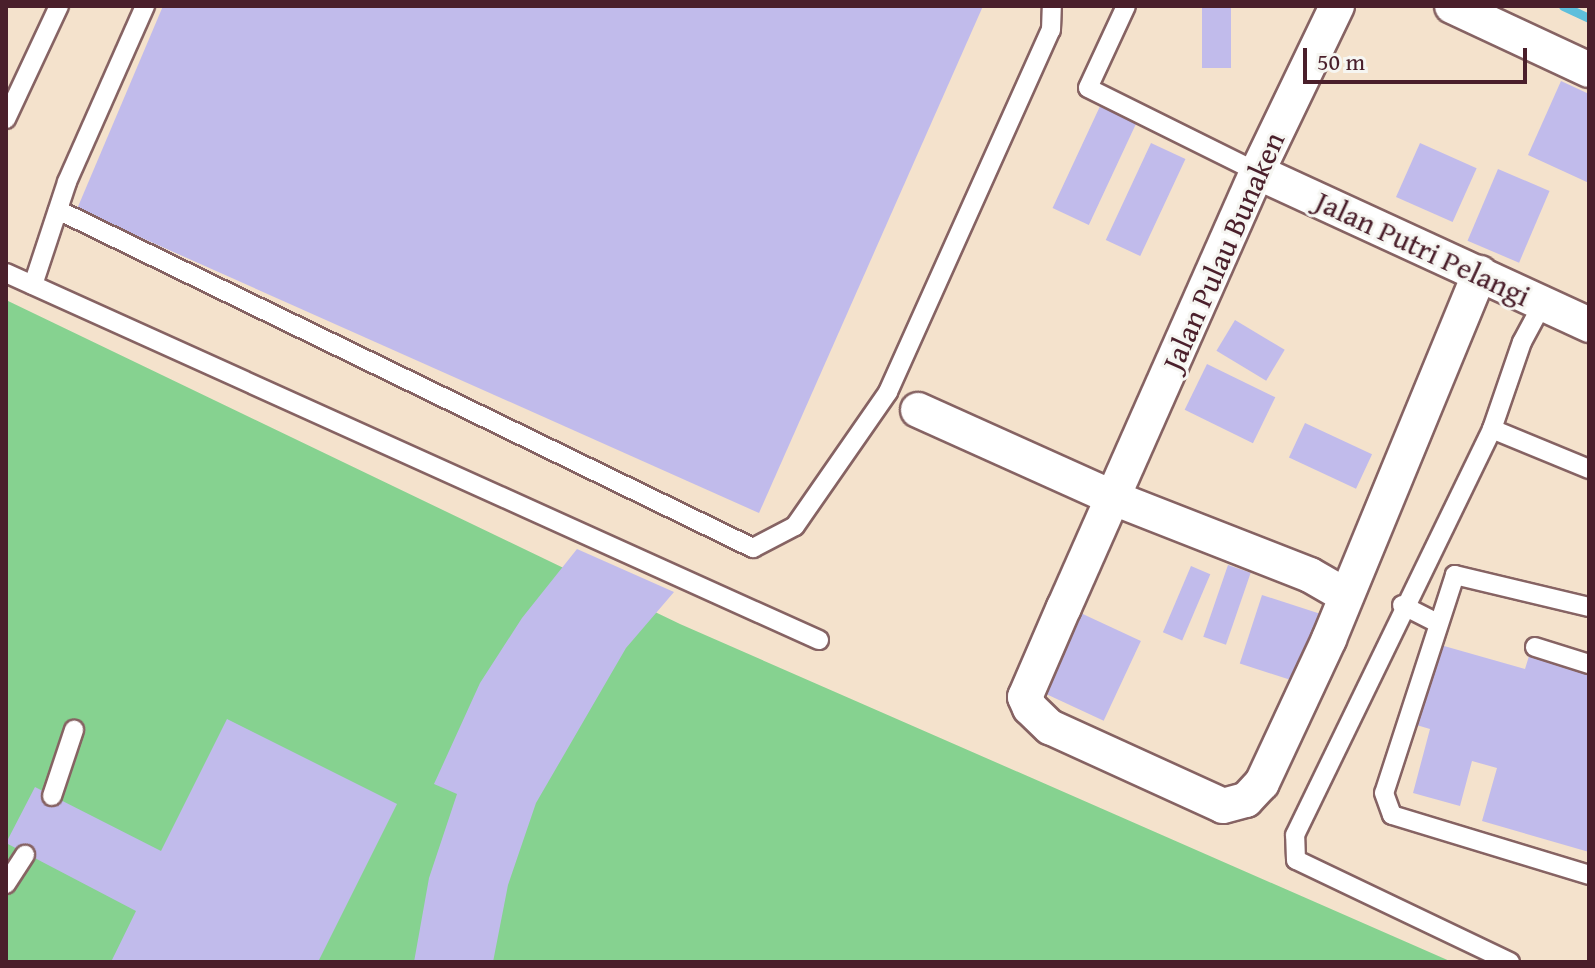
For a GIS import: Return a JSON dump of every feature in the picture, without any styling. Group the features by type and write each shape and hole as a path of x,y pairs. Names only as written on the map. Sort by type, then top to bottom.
{"street":[{"name":"Jalan Pulau Bunaken","path":"1337,6 1257,172 1116,499 1025,697 1050,727 1223,806 1246,800 1262,783 1329,639 1344,595"},
{"path":"1452,6 1589,70"},
{"name":"Jalan Putri Pelangi","path":"1257,172 1589,325"},
{"path":"918,410 1116,499 1298,570 1344,595 1480,273"}],"lane":[{"path":"6,119 59,6"},
{"path":"33,285 58,210 145,6"},
{"path":"58,210 753,548 795,526 888,392 1051,30 1052,6"},
{"path":"1126,6 1088,88 1257,172"},
{"path":"6,273 819,640"},
{"path":"1510,962 1296,860 1295,835 1402,605 1492,429 1522,342 1543,303"},
{"path":"1492,429 1589,469"},
{"path":"1589,607 1465,573 1455,575 1448,585 1435,622 1384,793 1385,805 1392,815 1589,875"},
{"path":"1402,605 1435,622"},
{"path":"1535,647 1589,664"},
{"path":"52,796 74,730"},
{"path":"6,884 25,855"}],"green space":[{"path":"6,300 680,624 1452,962 6,962"}],"building":[{"path":"163,6 983,6 759,513 77,209"},
{"path":"1202,6 1231,6 1231,68 1202,68"},
{"path":"1561,81 1589,94 1589,183 1528,155"},
{"path":"1102,102 1138,119 1089,225 1053,208"},
{"path":"1151,143 1185,159 1140,256 1106,240"},
{"path":"1420,143 1477,168 1453,222 1396,197"},
{"path":"1498,169 1550,191 1519,263 1468,241"},
{"path":"1235,320 1285,350 1266,381 1216,351"},
{"path":"1207,364 1275,397 1253,443 1185,410"},
{"path":"1305,423 1372,454 1356,489 1289,457"},
{"path":"577,549 674,592 626,648 536,803 508,885 493,962 414,962 429,878 457,794 434,784 480,683 522,618"},
{"path":"1228,565 1251,573 1226,645 1203,637"},
{"path":"1191,566 1210,574 1182,640 1163,632"},
{"path":"1262,595 1320,614 1298,682 1240,663"},
{"path":"1072,609 1141,641 1104,721 1035,689"},
{"path":"1437,644 1525,669 1529,656 1589,673 1589,852 1482,821 1497,768 1472,761 1460,806 1413,793 1430,729 1413,724"},
{"path":"227,719 397,804 318,962 111,962 136,911 6,843 35,787 161,851"}],"waterway":[{"path":"1563,6 1589,18"}]}
